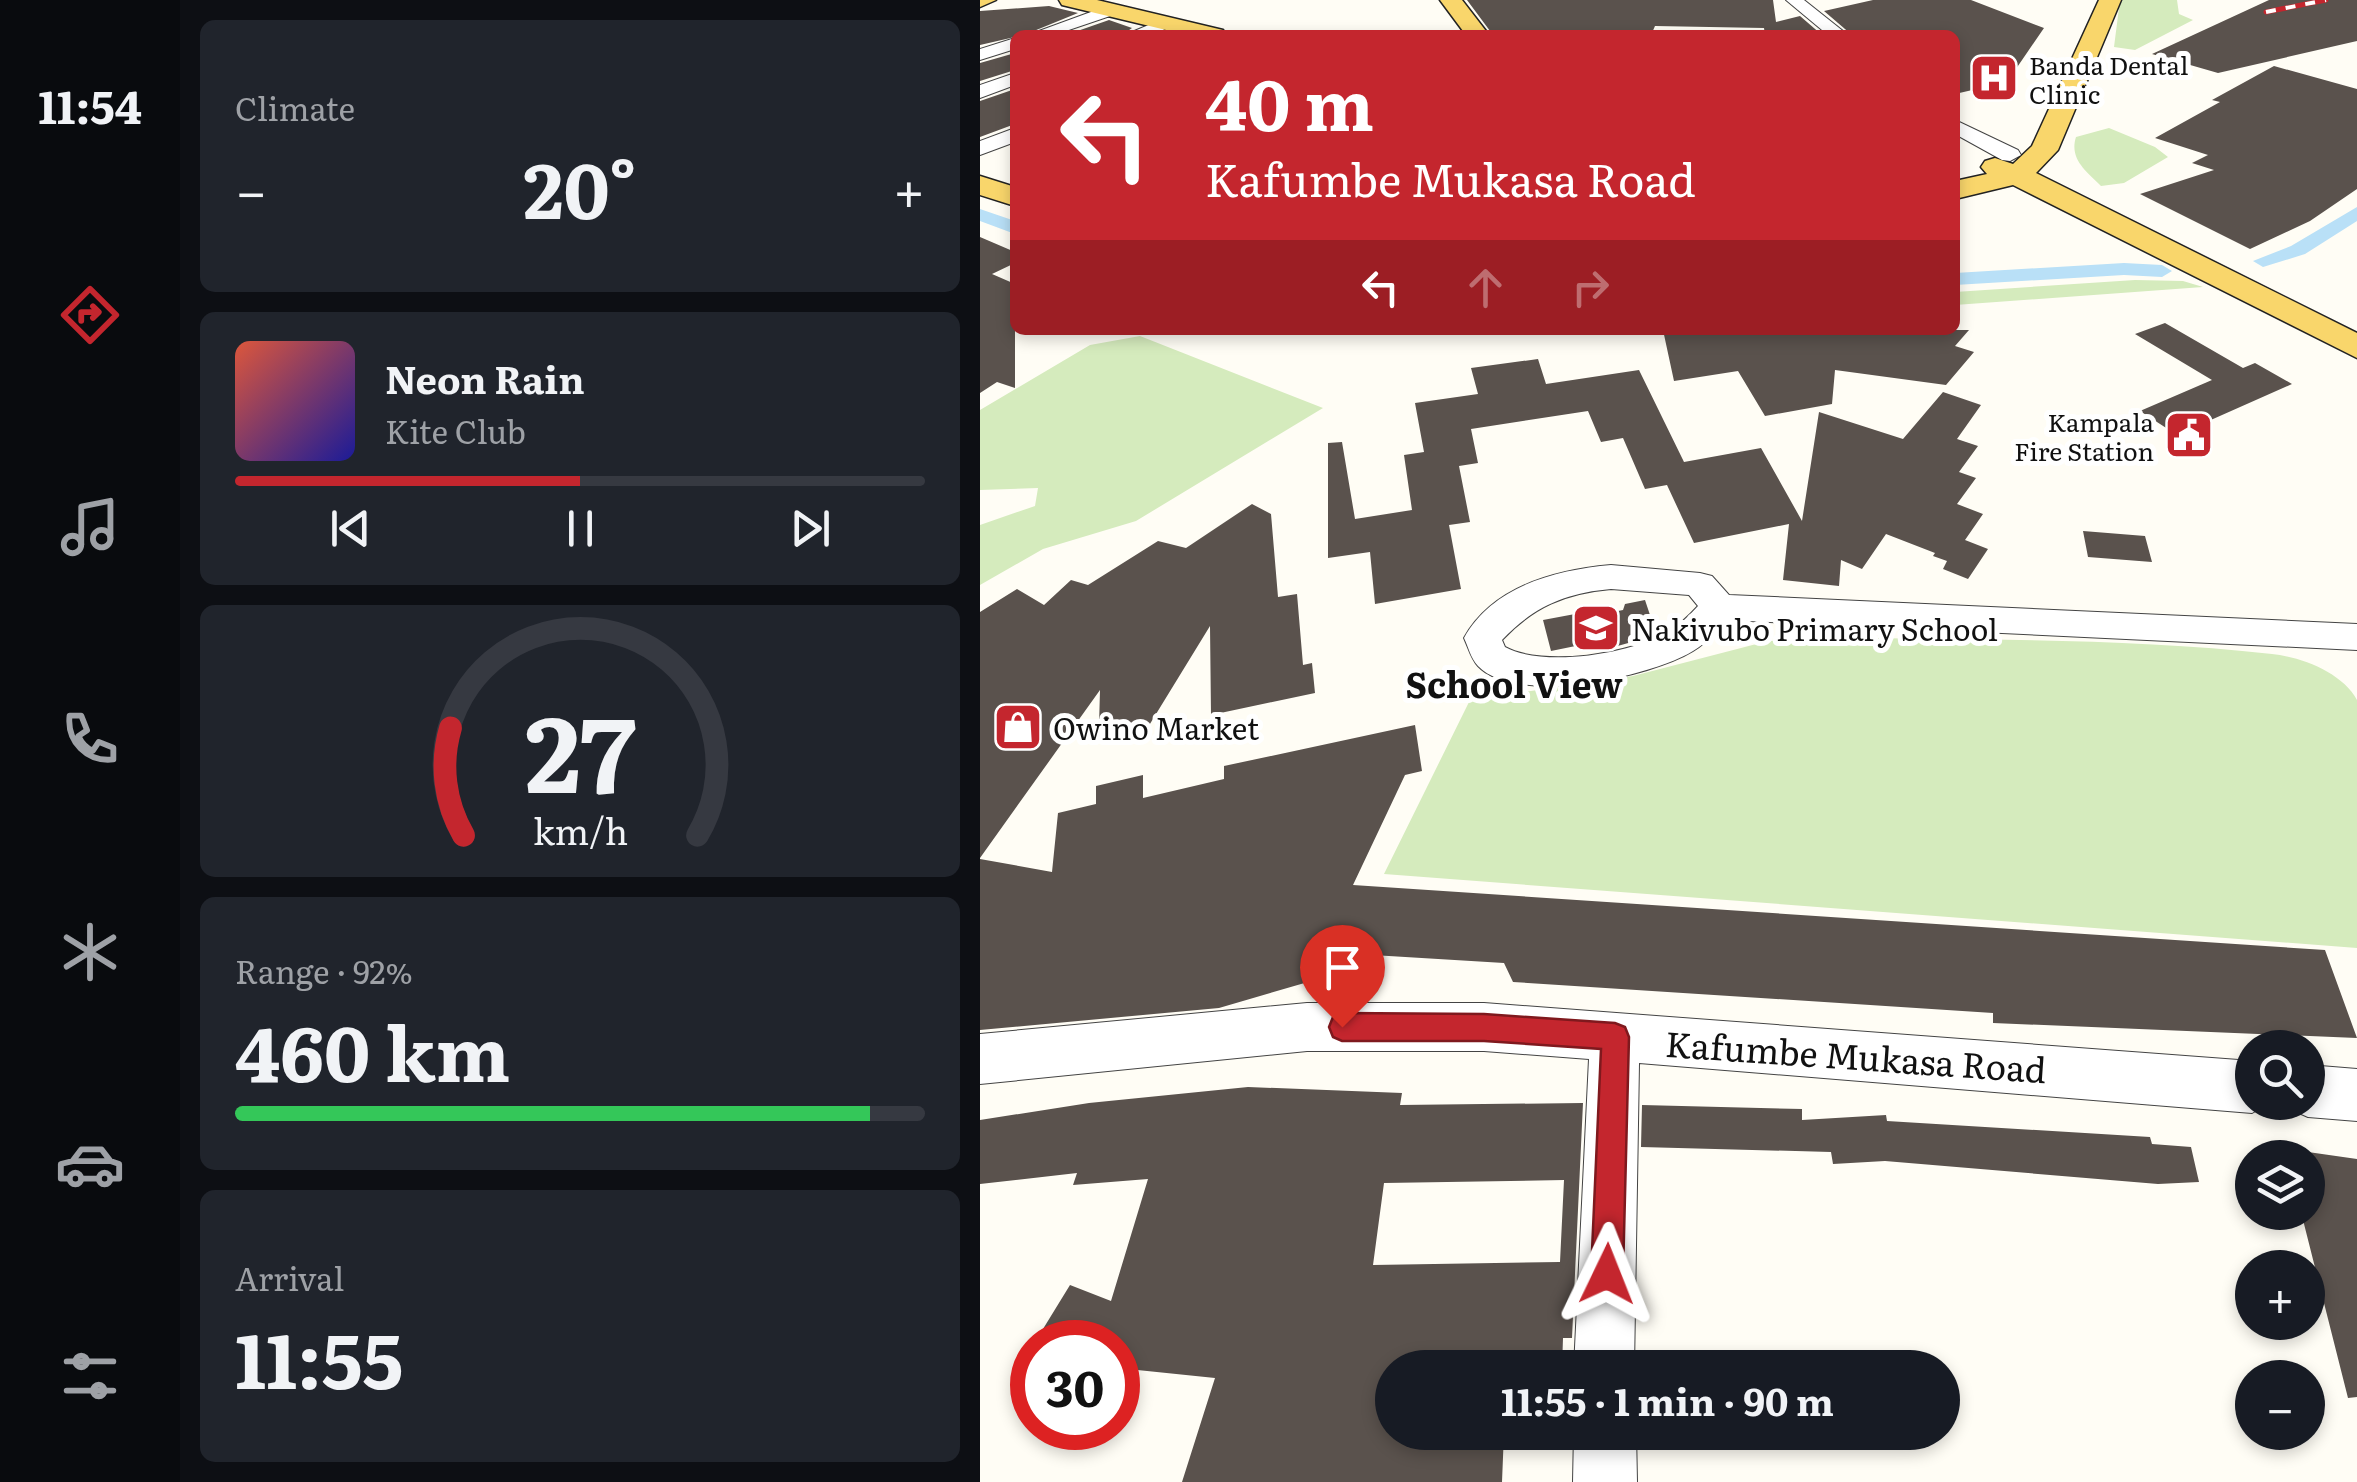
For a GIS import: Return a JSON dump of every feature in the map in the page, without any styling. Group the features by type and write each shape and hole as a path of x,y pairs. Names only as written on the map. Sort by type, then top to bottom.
{"main road":[{"path":"1070,0 1195,30"},
{"path":"1451,0 1474,30"},
{"path":"1960,187 2018,158 2060,110 2092,47 2110,0"},
{"path":"2066,36 2092,47"},
{"path":"2018,158 2131,230 2311,311 2357,321"},
{"path":"1960,176 2018,158 2311,311 2357,347"},
{"path":"980,186 1010,195"},
{"path":"1960,200 2058,211 2131,230"},
{"path":"2311,311 2357,356"}],"street":[{"path":"1800,5 1836,3"},
{"path":"1800,5 1832,30"},
{"path":"1052,30 1110,10"},
{"path":"1147,30 1166,23"},
{"path":"980,55 1010,45"},
{"path":"980,92 1010,81"},
{"path":"1960,129 2018,158"},
{"path":"980,149 1010,136"},
{"path":"1719,607 1700,584 1622,574 1588,577 1560,584 1531,598 1496,620 1482,638 1490,657 1522,672 1574,671 1672,646 1689,637 1719,607 2357,637"},
{"name":"Kafumbe Mukasa Road","path":"980,1059 1307,1027 1484,1027 2235,1086"},
{"path":"1605,1350 1615,1037"},
{"path":"2325,1092 2357,1095"},
{"path":"1604,1450 1605,1482"}],"green space":[{"path":"2120,0 2177,0 2179,14 2193,20 2135,50 2114,47"},
{"path":"2109,128 2155,147 2168,157 2124,183 2101,186 2080,164 2074,145 2076,137"},
{"path":"2135,280 2183,281 2203,287 1960,305 1960,292"},
{"path":"1140,336 1323,408 1136,521 1043,549 980,585 980,525 1035,506 1038,488 980,490 980,410 1090,345"},
{"path":"1865,638 2171,645 2284,656 2332,674 2357,700 2357,948 1384,874 1470,700 1633,676 1768,641"}],"building":[{"path":"1467,0 1773,0 1776,22 1800,16 1816,30 1655,26 1653,30 1489,30"},
{"path":"1873,0 1971,0 2044,28 2007,82 1960,93 1960,30 1846,30 1824,11"},
{"path":"2269,0 2357,0 2357,41 2218,73 2152,54"},
{"path":"1049,6 1078,13 1036,30 1010,30 1010,38 980,45 980,11"},
{"path":"1109,20 1132,28 1129,30 1080,30"},
{"path":"1010,54 1010,72 980,81 980,63"},
{"path":"2274,66 2357,89 2357,189 2310,221 2250,249 2140,194 2214,170 2192,163 2208,155 2155,138 2220,102 2212,100"},
{"path":"1010,91 1010,126 980,137 980,101"},
{"path":"980,237 1010,250 1010,265 992,274 1010,282 1015,388 997,382 980,393"},
{"path":"2165,323 2243,368 2255,363 2292,384 2177,435 2140,411 2212,380 2135,334"},
{"path":"1960,330 1969,330 1955,346 1974,352 1946,385 1835,370 1832,404 1765,416 1738,371 1674,381 1664,335 1960,335"},
{"path":"1538,359 1546,384 1639,370 1684,462 1761,448 1802,521 1819,412 1903,439 1943,392 1981,405 1957,439 1978,446 1959,472 1976,478 1957,504 1983,514 1965,540 1988,549 1968,579 1943,569 1947,561 1933,556 1935,553 1886,534 1862,569 1841,560 1839,586 1783,580 1789,524 1694,543 1667,485 1645,489 1623,438 1601,442 1588,411 1471,429 1478,463 1459,466 1470,522 1449,525 1461,589 1375,604 1370,552 1328,558 1328,443 1342,442 1355,519 1412,510 1404,455 1424,452 1415,403 1478,394 1471,368"},
{"path":"1252,504 1271,514 1278,597 1297,594 1303,665 1312,663 1315,693 1211,715 1210,626 1145,732 1099,726 1100,690 980,858 980,612 1017,589 1044,605 1071,580 1088,585 1158,541 1186,548"},
{"path":"2083,531 2145,536 2152,562 2088,557"},
{"path":"1645,600 1654,627 1636,631 1639,640 1614,647 1606,646 1605,640 1551,651 1543,620 1575,614 1577,619 1623,610 1625,604"},
{"path":"1415,725 1422,771 1405,775 1353,885 2325,950 2357,1038 2325,1037 2325,1030 2235,1033 1993,1023 1993,1013 1513,982 1504,963 1323,952 1308,982 1219,1008 980,1030 980,859 1052,872 1058,813 1096,804 1096,786 1143,775 1143,798 1224,779 1224,766"},
{"path":"1248,1087 1402,1093 1400,1105 1583,1103 1572,1338 1563,1338 1563,1350 1375,1350 1375,1450 1503,1450 1502,1482 1182,1482 1215,1378 1140,1370 1140,1320 1049,1320 1070,1285 1111,1301 1148,1179 1073,1185 1077,1173 980,1184 980,1120 1089,1103","holes":["1564,1180 1560,1262 1373,1265 1384,1183"]},
{"path":"1642,1105 1802,1109 1802,1120 1886,1115 1887,1121 2150,1137 2152,1144 2191,1147 2199,1182 2158,1184 1885,1161 1833,1164 1831,1152 1641,1147"},
{"path":"2325,1154 2357,1159 2357,1397 2348,1398 2325,1307 2325,1250 2311,1250 2306,1230 2325,1230"}],"waterway":[{"path":"2263,261 2298,250 2357,213"},
{"path":"980,215 1010,226"},
{"path":"1960,279 2124,269 2162,271"}],"railway":[{"path":"2266,12 2326,0"}],"place":[{"name":"Banda Dental Clinic","path":"1994,78"},
{"name":"Kampala Fire Station","path":"2189,435"},
{"name":"Nakivubo Primary School","path":"1596,628"},
{"name":"Owino Market","path":"1018,727"}],"district":[{"name":"School View","path":"1514,683"}],"route":[{"path":"1342,1027 1484,1027 1615,1037 1607,1274"}]}
